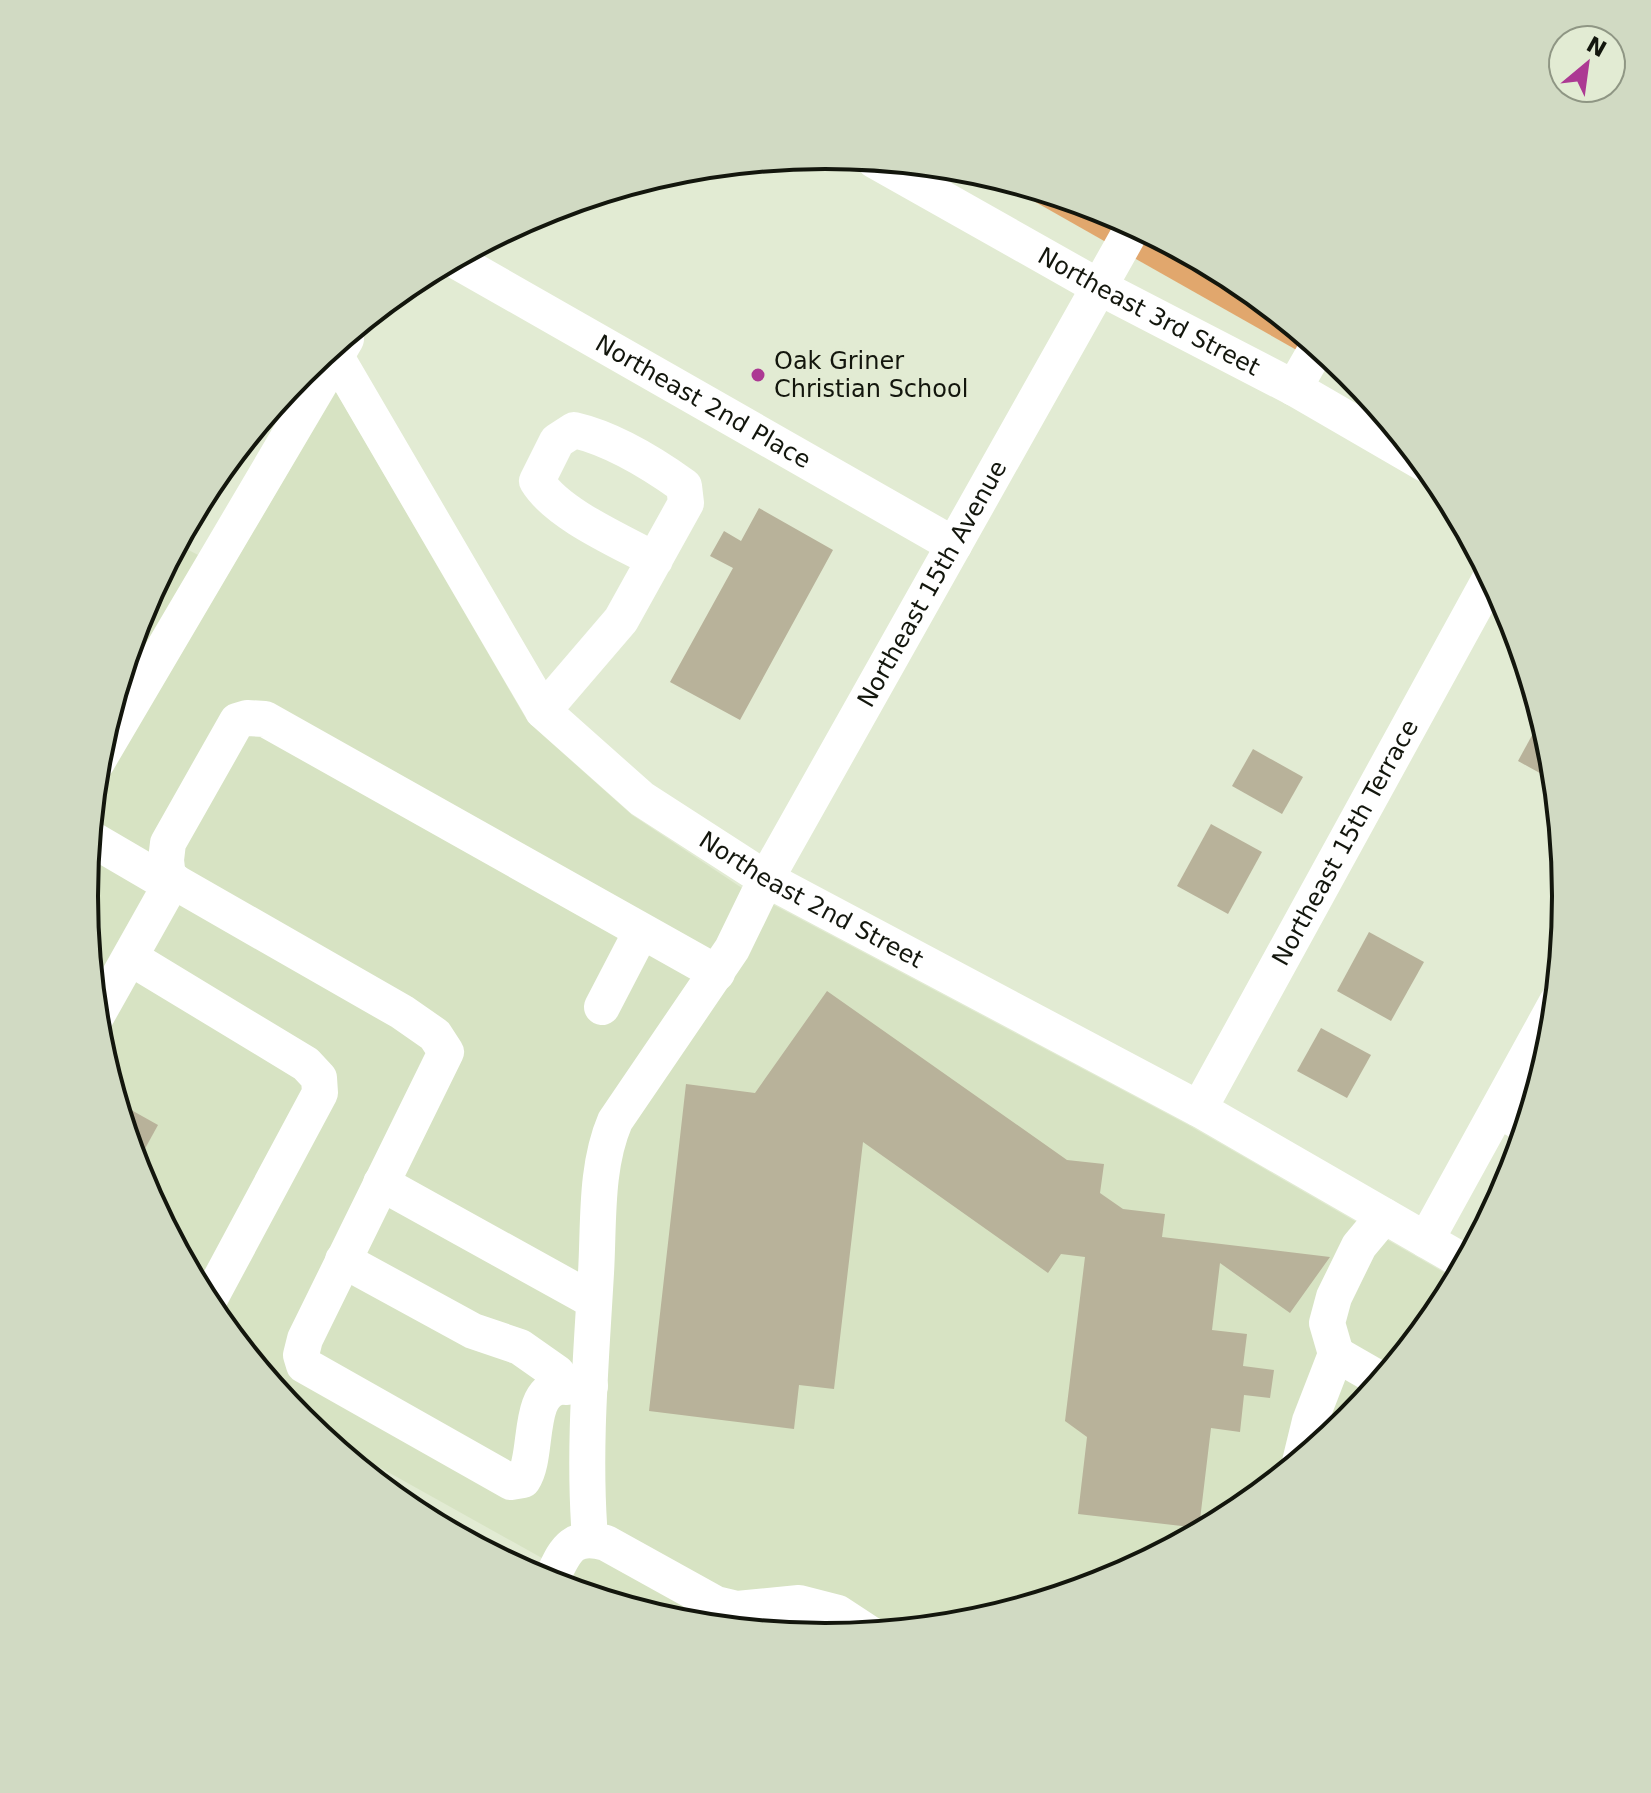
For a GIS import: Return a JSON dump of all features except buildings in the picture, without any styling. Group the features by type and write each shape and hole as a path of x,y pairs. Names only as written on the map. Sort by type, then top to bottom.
{"street":[{"name":"Northeast 3rd Street","path":"897,173 1099,287 1294,388 1398,449"},
{"name":"Northeast 15th Avenue","path":"590,1538 579,1387 594,1301 605,1145 615,1121 643,1077 732,949 766,879 1128,235"},
{"name":"Northeast 2nd Place","path":"464,265 954,545"},
{"name":"Northeast 2nd Street","path":"343,353 543,711 642,799 766,879 1199,1109 1457,1258"},
{"path":"1294,388 1312,356"},
{"path":"119,724 326,368"},
{"path":"543,711 621,620 655,560"},
{"name":"Northeast 15th Terrace","path":"1199,1109 1484,589"},
{"path":"579,1387 556,1387 543,1395 536,1411 529,1471 523,1480 511,1482 304,1365 301,1355 305,1339 446,1052 435,1035 402,1012 168,878 168,843 237,721 265,719 717,973"},
{"path":"100,844 155,876 173,880"},
{"path":"106,1001 173,880"},
{"path":"602,1007 641,932"},
{"path":"131,958 276,1043 306,1064 319,1078 320,1093 214,1290"},
{"path":"1426,1240 1512,1118 1532,1068"},
{"path":"381,1183 594,1301"},
{"path":"1305,1443 1336,1354 1327,1323 1334,1297 1359,1246 1384,1216"},
{"path":"343,1260 473,1331 520,1347 579,1387"},
{"path":"1336,1354 1373,1375"},
{"path":"555,1572 566,1550 577,1541 590,1538 606,1543 716,1604 737,1609 799,1603 838,1613 853,1623"}],"shaded area":[{"path":"1030,199 1104,224 1189,266 1268,319 1319,362"},
{"path":"336,392 528,722 632,815 742,888 1190,1126 1447,1274 1403,1339 1372,1376 1305,1443 1268,1474 1189,1527 1104,1569 1014,1599 967,1610 920,1618 826,1624 731,1618 684,1610 587,1583 366,1460 311,1411 279,1376 248,1339 195,1260 153,1175 123,1085 112,1038 104,991 98,896 108,776"},
{"path":"187,549 200,556 138,661 153,618"}],"place":[{"name":"Oak Griner Christian School","path":"758,375"}]}
